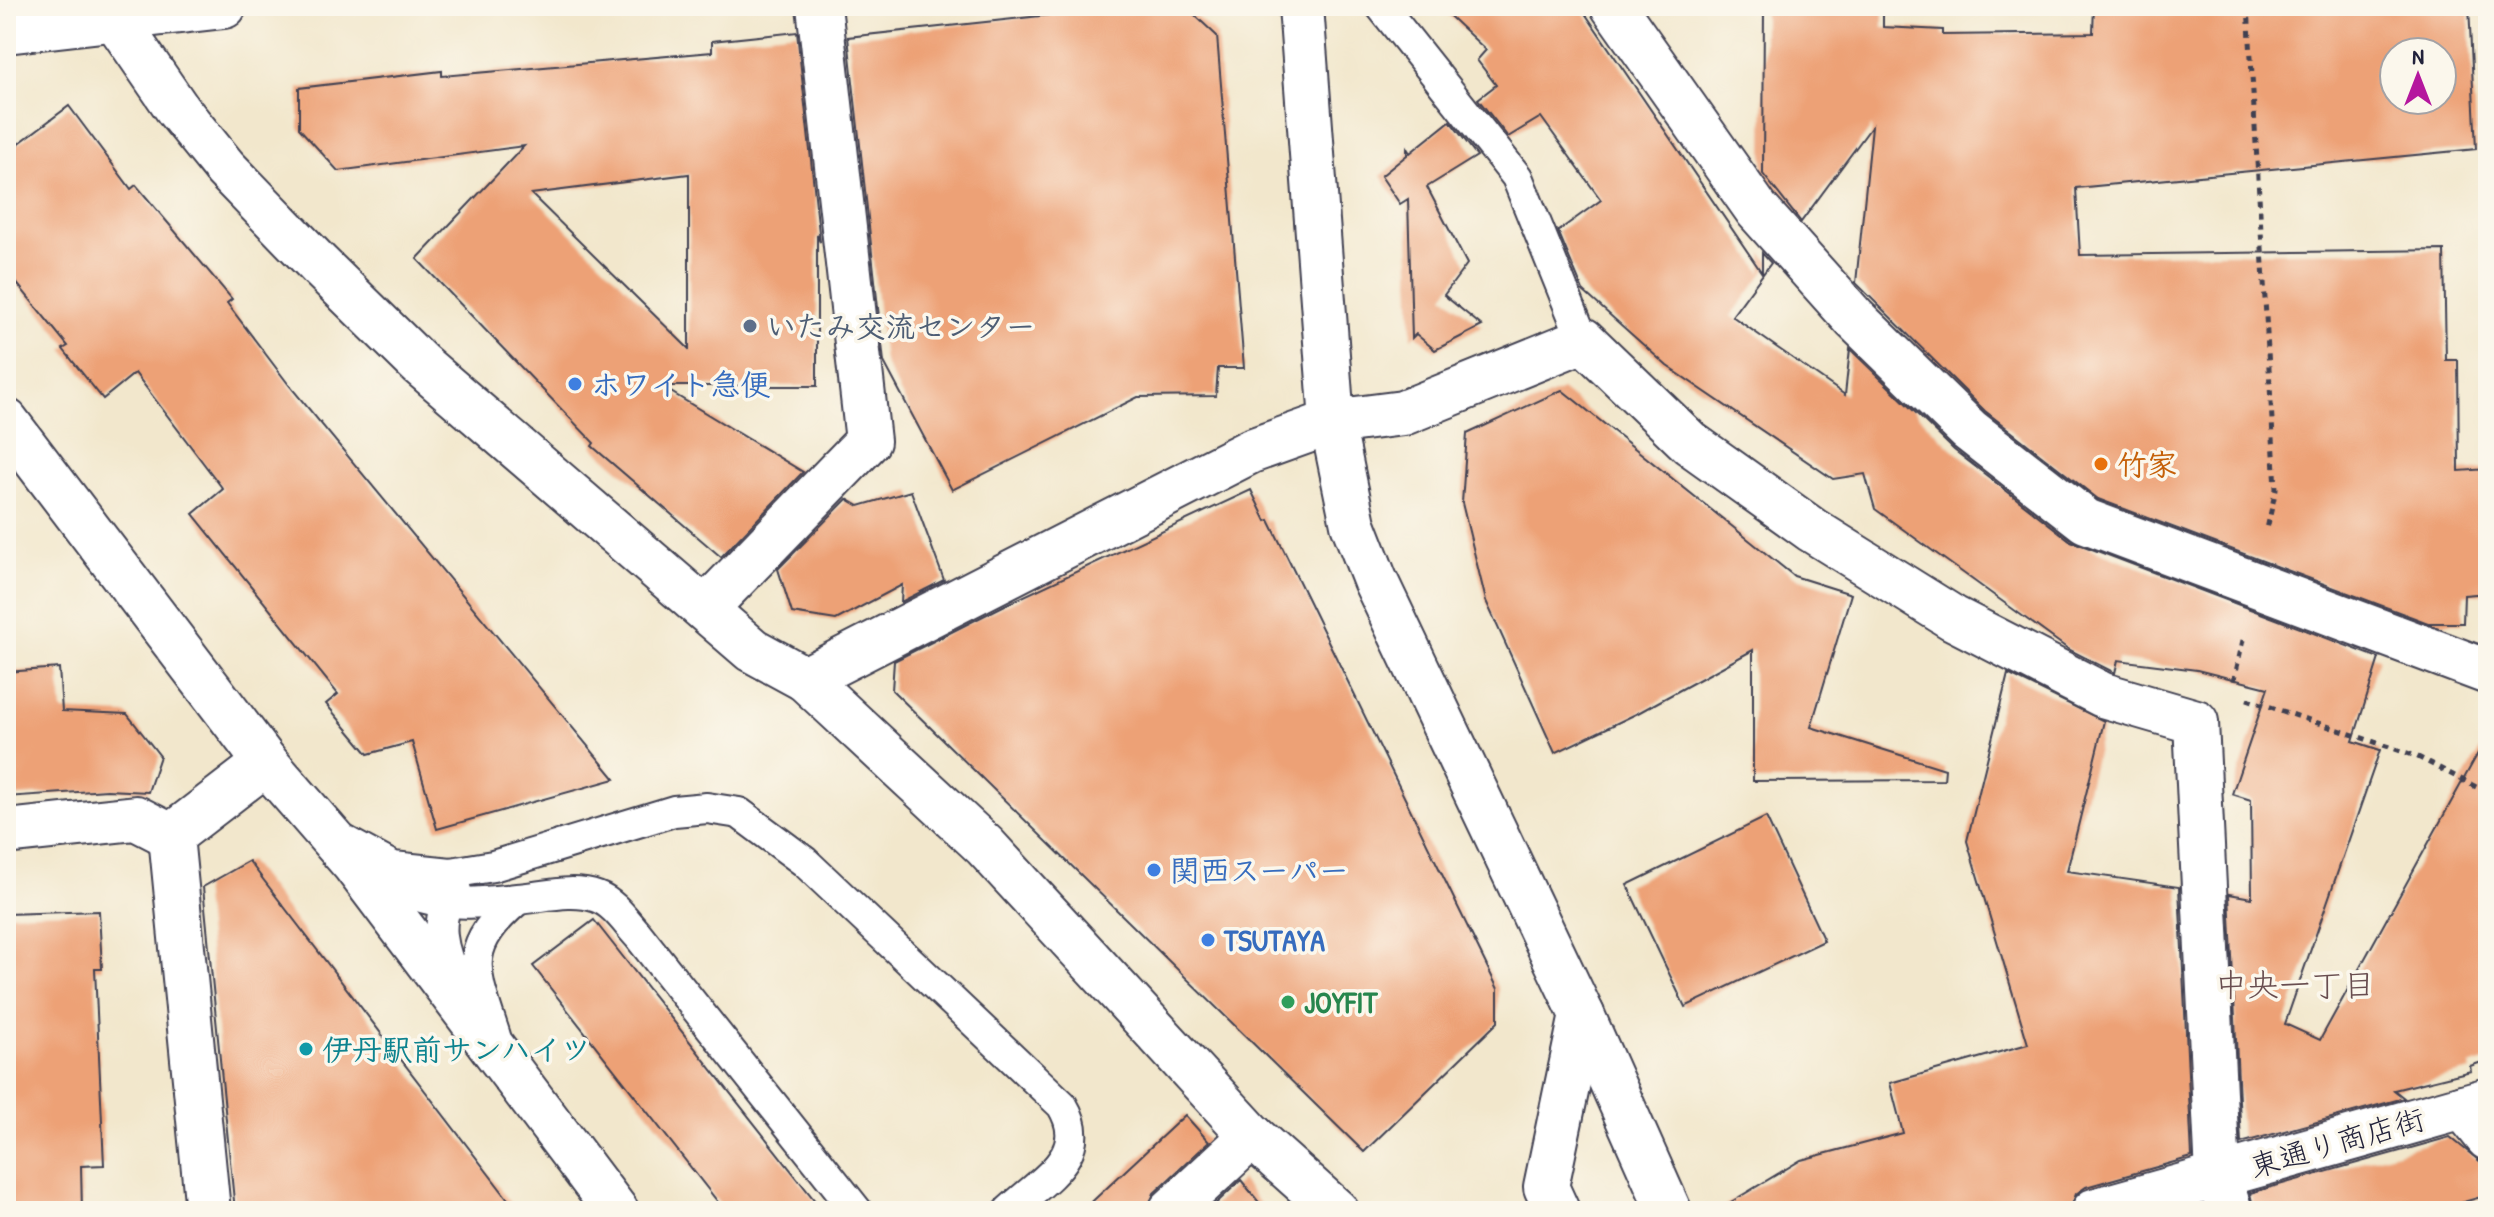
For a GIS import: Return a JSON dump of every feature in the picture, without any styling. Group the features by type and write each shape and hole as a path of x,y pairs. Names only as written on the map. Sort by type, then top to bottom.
{"street":[{"path":"6,31 114,13 224,6"},
{"path":"705,609 868,441 819,6"},
{"path":"1301,6 1332,422 1353,524 1375,580 1582,1015 1669,1211"},
{"path":"1613,6 1757,210 1854,318 1969,430 2086,521 2488,672"},
{"path":"114,13 178,110 225,168 319,265 420,364 752,650 805,679 985,846 1252,1136 1336,1211"},
{"path":"805,679 1251,451 1332,422 1403,413 1583,340 1690,443 1812,530 1953,618 2103,695 2196,722 2224,1193"},
{"path":"6,421 266,763 354,864 616,1211"},
{"path":"171,836 266,763"},
{"path":"6,832 136,818 171,836"},
{"path":"171,836 208,1211"},
{"path":"1557,1211 1546,1187 1582,1015"},
{"name":"東通り商店街","path":"2094,1211 2224,1193 2480,1115"},
{"path":"1171,1211 1252,1136"}],"lane":[{"path":"1381,6 1517,177 1583,340"},
{"path":"326,830 393,867 451,873 493,866 674,811 707,808 739,813 805,862 1062,1105 1073,1124 1073,1145 1060,1163 1009,1211"},
{"path":"354,864 399,891 444,904 577,893 599,897 614,908 857,1211"},
{"path":"473,1022 442,942 444,904 467,878 493,866"},
{"path":"505,1064 481,992 477,954 489,924 517,900"}],"path":[{"path":"2196,722 2231,694 2276,489 2248,6"},
{"path":"2231,694 2416,756 2488,793"}],"building":[{"path":"1094,6 1185,6 1217,36 1244,368 1218,368 1216,396 1138,397 952,490 884,362 848,37 1095,10"},
{"path":"1439,6 1580,6 1762,273 1762,253 1771,263 1732,316 1845,395 1850,349 1954,450 2071,541 2379,658 2353,741 2380,750 2285,1024 2320,1040 2488,735 2488,1060 2470,1066 2471,1071 2394,1090 2404,1098 2241,1143 2229,894 2252,898 2251,800 2232,794 2268,688 2197,670 2118,660 2115,673 2068,649 1875,509 1865,474 1833,479 1667,366 1583,291 1558,231 1601,200 1541,117 1508,137 1478,99 1496,85 1477,60 1486,50"},
{"path":"1764,6 1883,6 1883,27 1943,30 1943,35 2093,33 2094,6 2469,6 2476,149 2076,188 2080,255 2444,250 2446,360 2458,360 2459,471 2488,469 2488,593 2464,595 2463,623 2428,623 2098,499 1985,411 1856,283 1872,126 1801,222 1763,174"},
{"path":"797,32 820,242 817,235 817,386 661,386 803,472 721,557 592,446 594,443 417,259 524,146 338,171 299,128 299,88 442,71 442,76 712,52 712,41","holes":["689,174 689,349 531,194"]},
{"path":"69,106 131,189 136,185 232,299 227,303 289,385 615,779 437,829 412,742 368,754 326,704 338,694 193,514 223,489 135,373 103,399 63,349 68,346 6,270 6,153"},
{"path":"1450,121 1477,156 1427,187 1467,264 1444,295 1482,326 1435,350 1416,334 1412,338 1408,199 1400,204 1381,176 1407,155 1407,148 1410,153"},
{"path":"1562,390 1794,576 1851,594 1811,727 1945,769 1944,780 1753,781 1753,650 1638,713 1555,753 1486,601 1462,503 1467,434"},
{"path":"1251,490 1266,521 1269,520 1498,989 1498,1022 1364,1152 892,690 894,661 1007,604"},
{"path":"911,491 944,580 901,602 902,585 836,620 792,613 778,569 847,499 859,506"},
{"path":"59,668 62,711 127,714 160,756 148,792 107,790 6,797 6,672"},
{"path":"2008,674 2104,721 2067,871 2179,887 2192,1157 2086,1187 2076,1194 2070,1211 1716,1211 1801,1160 1903,1133 1890,1083 2028,1044 1967,841"},
{"path":"1766,817 1824,941 1685,1007 1627,885"},
{"name":"伊丹駅前サンハイツ","path":"249,861 517,1211 235,1211 203,887"},
{"path":"99,911 102,969 95,969 104,1165 81,1166 82,1211 6,1211 6,914"},
{"path":"594,920 823,1211 725,1211 533,966"},
{"path":"1185,1115 1209,1142 1154,1193 1147,1211 1082,1211"},
{"path":"2450,1137 2488,1168 2488,1195 2432,1211 2254,1211 2250,1193"},
{"path":"1241,1180 1266,1211 1208,1211"}],"place":[{"name":"いたみ交流センター","path":"750,326"},
{"name":"ホワイト急便","path":"575,384"},
{"name":"竹家","path":"2101,464"},
{"name":"関西スーパー","path":"1154,870"},
{"name":"TSUTAYA","path":"1208,940"},
{"name":"JOYFIT","path":"1288,1002"},
{"name":"伊丹駅前サンハイツ","path":"306,1049"}],"district":[{"name":"中央一丁目","path":"2295,984"}]}
